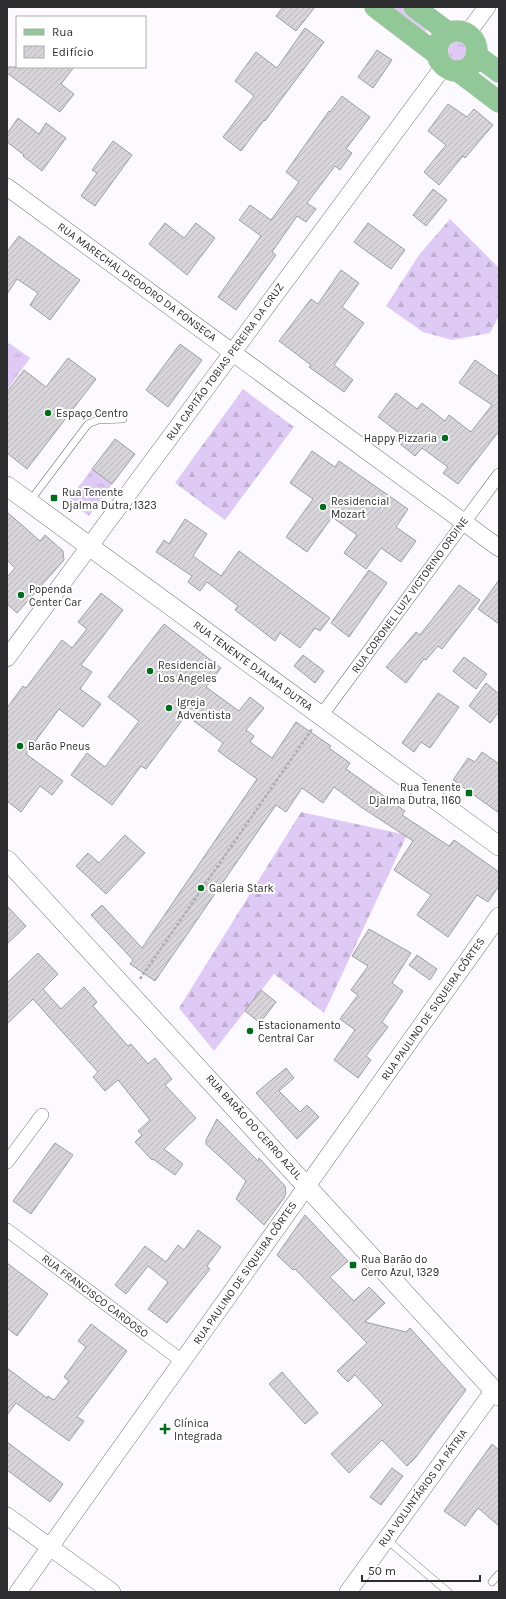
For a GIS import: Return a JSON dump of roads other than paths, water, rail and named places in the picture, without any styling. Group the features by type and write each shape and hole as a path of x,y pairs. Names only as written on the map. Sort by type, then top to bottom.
{"main road":[{"path":"375,7 446,64 499,102"},
{"path":"414,7 458,34 474,41 476,55 470,66 446,64"},
{"path":"446,64 439,42 458,34"},
{"path":"476,55 499,72"},
{"name":"RUA TENENTE DJALMA DUTRA","path":"7,486 499,846"},
{"name":"RUA BARÃO DO CERRO AZUL","path":"7,860 497,1390"}],"street":[{"path":"458,34 487,7"},
{"name":"RUA CAPITÃO TOBIAS PEREIRA DA CRUZ","path":"7,658 446,64"},
{"name":"RUA MARECHAL DEODORO DA FONSECA","path":"7,186 499,548"},
{"name":"RUA CORONEL LUIZ VICTORINO ORDINE","path":"321,716 499,475"},
{"name":"RUA PAULINO DE SIQUEIRA CÔRTES","path":"18,1592 499,916"},
{"path":"7,1162 42,1115"},
{"name":"RUA FRANCISCO CARDOSO","path":"7,1230 182,1361"},
{"name":"RUA VOLUNTÁRIOS DA PÁTRIA","path":"348,1592 497,1390"},
{"path":"7,1516 112,1592"}],"lane":[{"path":"29,502 88,424 98,420 123,419"},
{"path":"386,1539 448,1592"},
{"path":"492,1582 499,1574"}],"place":[{"name":"Espaço Centro","path":"48,413"},
{"name":"Happy Pizzaria","path":"445,438"},
{"name":"Rua Tenente Djalma Dutra, 1323","path":"54,498"},
{"name":"Residencial Mozart","path":"323,507"},
{"name":"Popenda Center Car","path":"21,595"},
{"name":"Residencial Los Angeles","path":"150,671"},
{"name":"Igreja Adventista","path":"169,708"},
{"name":"Barão Pneus","path":"20,746"},
{"name":"Rua Tenente Djalma Dutra, 1160","path":"469,793"},
{"name":"Galeria Stark","path":"201,888"},
{"name":"Estacionamento Central Car","path":"250,1031"},
{"name":"Rua Barão do Cerro Azul, 1329","path":"353,1265"},
{"name":"Clínica Integrada","path":"165,1429"}]}
